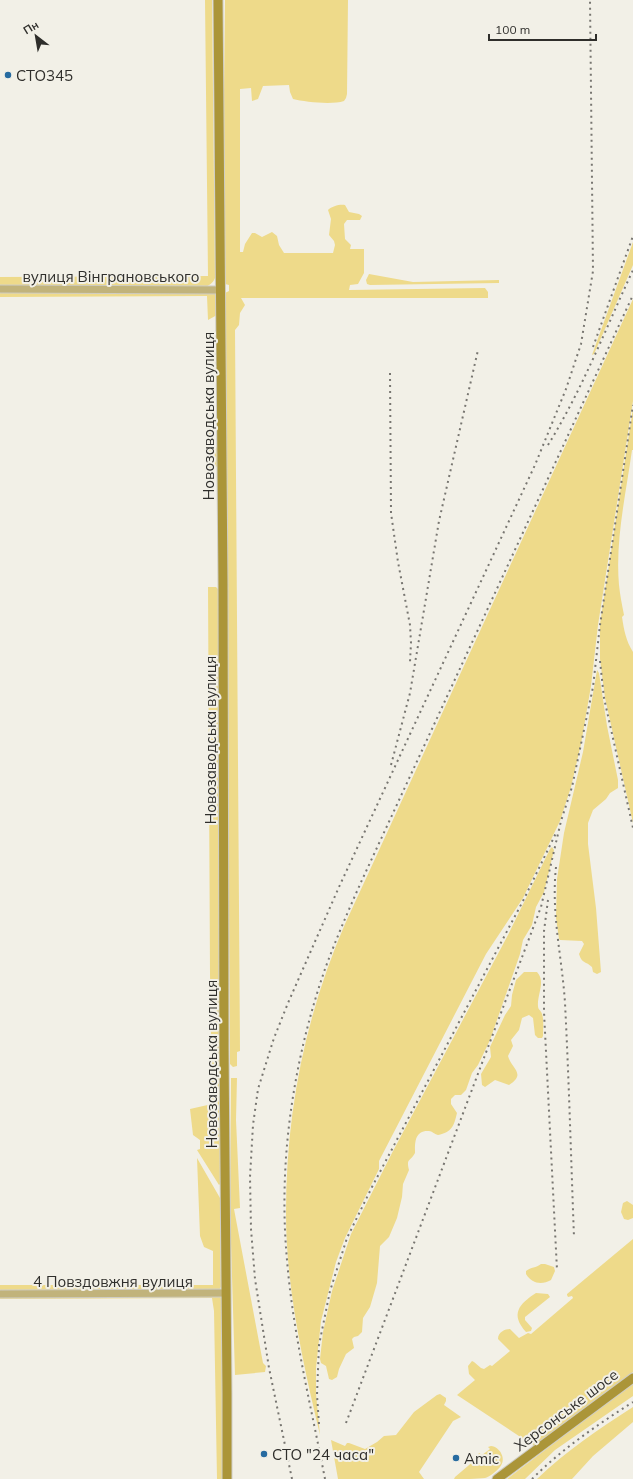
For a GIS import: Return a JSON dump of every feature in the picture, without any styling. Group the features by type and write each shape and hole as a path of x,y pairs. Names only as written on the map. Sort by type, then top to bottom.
{"street":[{"name":"Новозаводська вулиця","path":"218,0 221,290 226,1293 228,1392 227,1479"},
{"name":"вулиця Вінграновського","path":"0,289 221,290"},
{"name":"4 Повздовжня вулиця","path":"0,1294 226,1293"},
{"name":"Херсонське шосе","path":"498,1479 633,1378"}],"shaded area":[{"path":"205,0 212,0 215,278 213,281 204,287 0,286 0,277 208,276"},
{"path":"225,0 348,0 347,94 344,101 326,103 293,99 289,85 263,86 258,99 252,101 251,88 240,89 240,252 243,252 245,244 252,233 262,237 272,232 277,236 279,245 284,253 333,253 335,245 334,241 329,235 331,219 328,210 332,207 345,205 349,212 362,216 360,220 347,220 344,224 345,239 351,245 350,249 364,249 364,273 358,284 350,285 349,290 485,288 488,292 488,298 241,298 245,305 240,313 239,325 235,330 240,1051 237,1052 237,1066 233,1067 230,1064 225,297 225,293 229,291 229,285 225,284 222,275"},
{"path":"633,242 633,265 594,354 592,355"},
{"path":"369,274 413,282 499,280 499,283 370,285 367,284 366,280"},
{"path":"0,292 213,292 217,296 217,315 208,320 207,296 0,297"},
{"path":"633,299 633,401 598,625 591,686 581,744 571,787 560,821 523,898 486,954 379,1161 379,1169 345,1238 336,1262 321,1321 316,1368 316,1394 320,1435 302,1353 292,1297 286,1213 287,1175 294,1102 300,1066 309,1030 319,994 345,924"},
{"path":"633,408 633,450 622,517 618,551 618,568 619,589 624,615 622,617 627,640 633,652 633,823 605,698 600,659 600,624"},
{"path":"208,428 213,431 213,446 218,448 219,465 211,470 211,483 208,485"},
{"path":"208,587 216,587 220,591 219,1185 197,1150 200,1149 200,1140 193,1135 190,1109 212,1104"},
{"path":"597,670 599,673 607,726 618,780 618,788 610,793 606,799 593,810 588,823 588,844 596,908 601,972 597,974 593,972 590,965 583,961 580,957 579,954 584,944 582,941 559,939 556,918 557,879 564,833 583,752"},
{"path":"552,847 554,850 544,892 536,907 532,925 523,940 520,954 490,1040 478,1065 472,1073 466,1090 461,1095 455,1095 451,1099 451,1104 457,1113 452,1128 443,1134 438,1135 430,1131 424,1131 416,1138 415,1153 408,1162 409,1170 403,1184 402,1197 397,1218 389,1237 380,1246 377,1283 370,1307 363,1318 362,1332 352,1339 354,1348 346,1354 337,1377 332,1380 329,1379 326,1366 321,1363 320,1359 323,1332 332,1291 351,1234 392,1153 508,935"},
{"path":"524,972 537,972 540,976 541,984 538,1008 543,1016 543,1036 542,1038 538,1038 535,1035 533,1018 529,1015 522,1018 519,1030 511,1040 513,1046 508,1056 516,1071 517,1078 509,1085 495,1080 485,1087 482,1085 481,1074 491,1057 490,1047 505,1015 511,1006 516,980"},
{"path":"231,1078 237,1078 236,1120 240,1208 234,1209 263,1363 266,1366 265,1372 235,1375 230,1210"},
{"path":"197,1158 220,1198 221,1287 219,1290 0,1292 0,1285 213,1285 213,1251 204,1247 200,1236"},
{"path":"627,1201 633,1205 633,1218 628,1220 624,1219 621,1212 623,1203"},
{"path":"633,1239 633,1372 534,1446 457,1395 475,1380 469,1374 468,1366 472,1361 484,1369 490,1365 492,1366 510,1351 498,1339 500,1333 504,1330 510,1329 519,1338 528,1333 531,1334 573,1298 572,1296 568,1297 567,1294"},
{"path":"541,1264 554,1267 555,1271 551,1280 544,1283 537,1283 528,1277 526,1271"},
{"path":"536,1293 548,1294 550,1297 525,1317 525,1320 532,1328 531,1331 526,1332 518,1320 519,1310 525,1301"},
{"path":"0,1296 222,1298 222,1479 217,1479 214,1311 212,1298 0,1299"},
{"path":"633,1383 633,1396 555,1450 525,1479 507,1479"},
{"path":"440,1394 446,1398 444,1405 461,1417 453,1421 419,1472 424,1479 338,1479 331,1440 345,1446 349,1443 365,1449 384,1436 396,1435 414,1412"},
{"path":"633,1407 633,1422 593,1456 572,1479 537,1479 595,1432"},
{"path":"491,1446 500,1451 503,1457 502,1464 497,1470 485,1478 454,1479 475,1460 479,1453 482,1455 490,1449 488,1447"}],"railway":[{"path":"292,1479 269,1368 255,1279 251,1229 250,1177 253,1125 258,1089 274,1038 288,1003 339,887 535,465 566,389 581,344 593,271 590,0"},
{"path":"593,347 633,236"},
{"path":"548,445 583,381 633,270"},
{"path":"325,1479 303,1370 294,1315 287,1260 285,1223 287,1149 291,1113 304,1040 325,969 357,891 633,295"},
{"path":"391,765 410,693 439,521 478,350"},
{"path":"390,373 391,513 398,562 410,625 410,662"},
{"path":"346,1423 541,907 561,821 572,787 593,687 600,625 633,405"},
{"path":"600,661 604,698 633,828"},
{"path":"319,1424 317,1395 319,1345 330,1291 347,1238 372,1187 524,899 556,833"},
{"path":"556,867 555,902 565,1003 574,1237"},
{"path":"548,900 544,931 544,1012 557,1270"},
{"path":"532,1479 543,1468 580,1438 633,1402"}],"place":[{"name":"СТО345","path":"8,75"},
{"name":"СТО \"24 часа\"","path":"264,1454"},
{"name":"Amic","path":"456,1458"}]}
